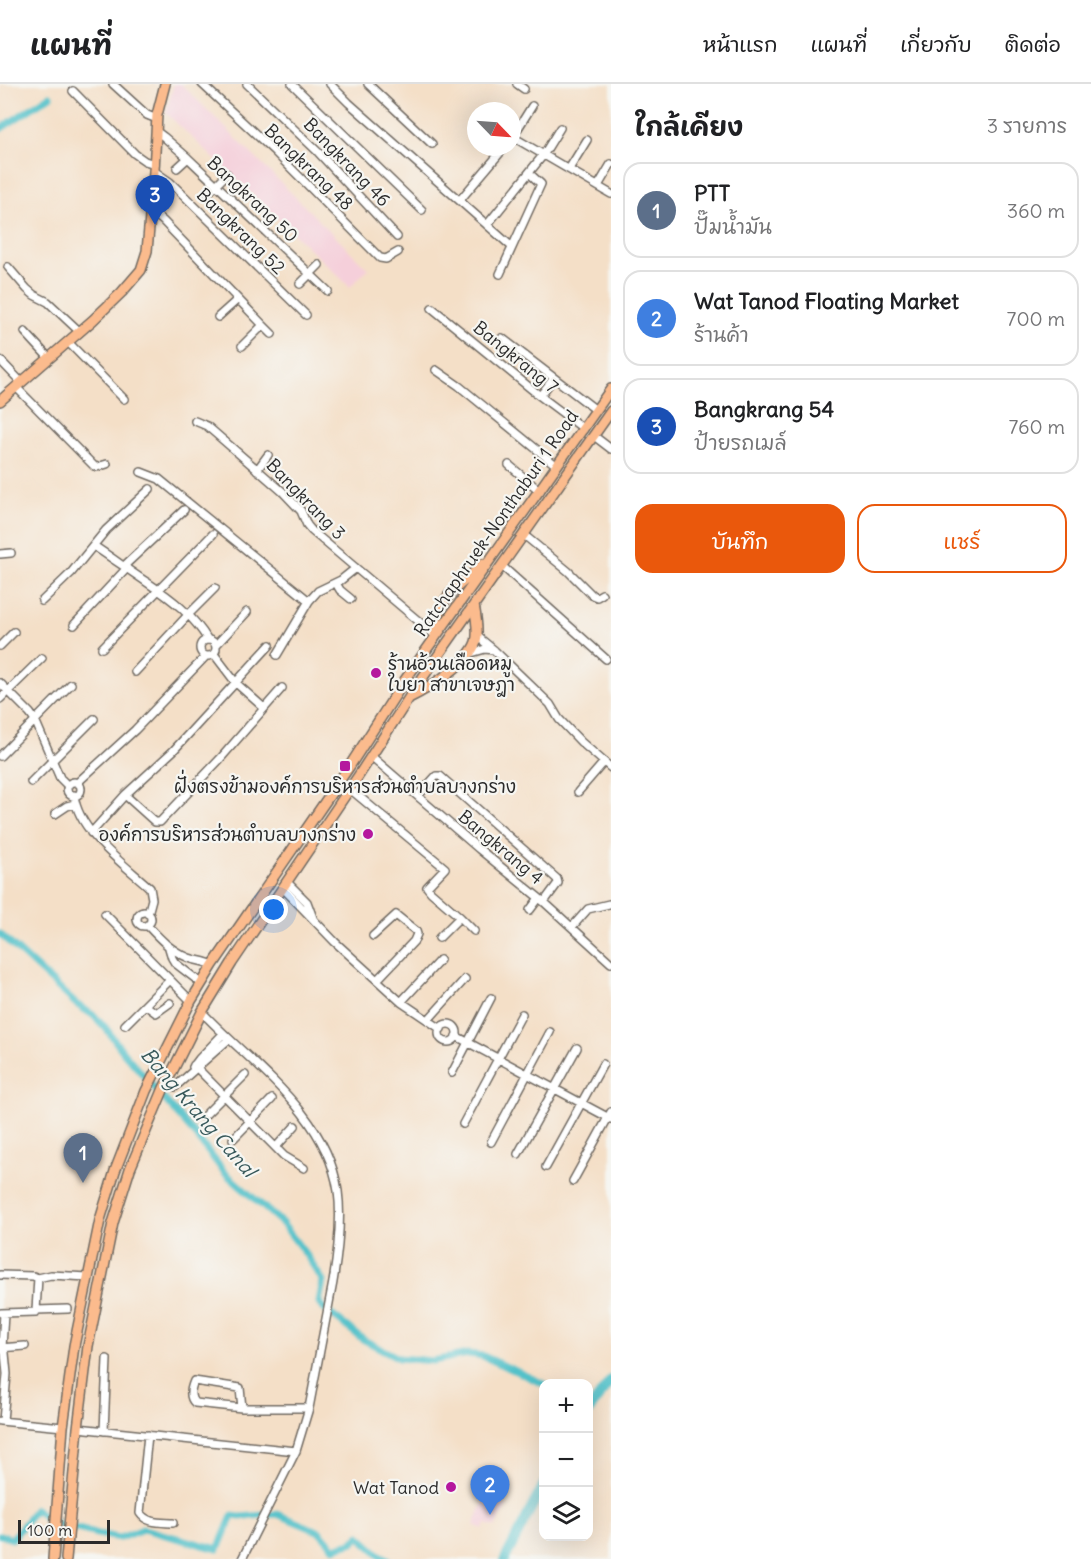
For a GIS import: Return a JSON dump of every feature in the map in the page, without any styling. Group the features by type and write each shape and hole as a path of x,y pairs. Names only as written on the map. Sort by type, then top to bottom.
{"main road":[{"path":"0,401 80,332 122,292 141,270 147,251 157,119 165,84"},
{"name":"Ratchaphruek-Nonthaburi 1 Road","path":"52,1559 56,1533 63,1427 74,1346 100,1220 115,1171 153,1076 191,1001 213,965 348,768 405,680 611,389"},
{"name":"Ratchaphruek-Nonthaburi 1 Road","path":"66,1559 88,1346 113,1223 130,1169 156,1104 202,1012 223,977 408,699 610,416"},
{"path":"435,637 436,621 441,605 447,596 497,551"},
{"path":"408,699 434,685 468,654 477,636 474,605"}],"street":[{"path":"113,84 147,115 157,119"},
{"name":"Bangkrang 48","path":"202,84 380,258 386,259 398,252"},
{"name":"Bangkrang 46","path":"247,84 318,152 398,237"},
{"path":"292,84 422,210"},
{"path":"330,84 512,246"},
{"path":"368,84 432,144"},
{"path":"517,84 524,89"},
{"name":"Bangkrang 52","path":"73,91 135,153 155,167 306,315"},
{"path":"521,124 532,106"},
{"path":"487,225 544,154 560,128"},
{"name":"Bangkrang 50","path":"156,131 165,136 328,291"},
{"path":"569,169 587,140"},
{"path":"521,141 611,194"},
{"path":"460,200 497,156"},
{"path":"177,168 188,158"},
{"path":"598,186 611,164"},
{"path":"500,274 541,184 529,173"},
{"path":"207,194 227,174"},
{"path":"151,211 164,221 237,300 272,334"},
{"path":"300,284 319,265"},
{"path":"8,267 27,289 48,302 80,332"},
{"path":"218,317 237,300"},
{"name":"Bangkrang 7","path":"432,308 584,429"},
{"path":"242,346 263,325"},
{"path":"25,332 49,358"},
{"path":"502,338 596,410"},
{"path":"68,342 124,399"},
{"path":"0,360 19,385 94,466 107,464"},
{"path":"436,370 557,466"},
{"path":"540,396 554,378"},
{"name":"Bangkrang 3","path":"195,421 207,426 258,470 297,506 312,531 435,637"},
{"path":"594,436 611,449"},
{"path":"258,470 268,455"},
{"path":"509,465 540,491"},
{"path":"141,472 159,478 309,602"},
{"path":"42,601 71,573 106,530 150,489"},
{"path":"74,625 126,567 183,510"},
{"path":"102,648 213,534"},
{"path":"524,534 568,571 592,595 597,597 602,594"},
{"path":"94,546 159,590 189,614 208,640 216,645"},
{"path":"0,554 11,553"},
{"path":"502,566 606,659"},
{"path":"277,655 318,591 336,583 356,568"},
{"path":"336,583 340,590 351,599"},
{"path":"135,672 215,588"},
{"path":"68,786 72,782 77,783 135,730 210,655 216,645 247,612"},
{"path":"422,624 427,625 436,621"},
{"path":"0,646 14,632"},
{"path":"477,636 550,704 559,719 571,732 611,768"},
{"path":"208,640 200,647 202,654 210,655 264,708"},
{"path":"91,833 125,795 173,751 270,645"},
{"path":"468,654 485,649 494,650"},
{"path":"0,699 42,658"},
{"path":"0,682 35,720 52,762 68,786 68,791 75,800 91,833 150,888 152,899 148,914"},
{"path":"0,756 70,684"},
{"path":"125,795 155,822 160,822 220,759 282,688"},
{"path":"31,782 94,719"},
{"name":"Bangkrang 4","path":"371,756 541,900 611,963"},
{"path":"578,792 604,762"},
{"path":"418,796 436,776 440,776 557,879 558,882 530,910"},
{"path":"55,813 75,800 81,790 77,783"},
{"path":"350,789 445,868 427,887 474,931"},
{"path":"285,885 307,902 314,921 335,942 401,1002 441,1029"},
{"path":"572,927 588,909 609,904"},
{"path":"142,912 148,914 151,919 147,925 141,926 138,923 138,914 142,912"},
{"path":"105,914 191,1001"},
{"path":"373,936 396,915 417,934 414,941 378,980"},
{"path":"439,938 460,917"},
{"path":"147,925 169,948 195,960 213,965"},
{"path":"169,948 175,963 201,983"},
{"path":"190,973 195,960"},
{"path":"401,1002 440,960"},
{"path":"428,1020 465,979"},
{"path":"125,1025 171,980"},
{"path":"452,1073 491,998"},
{"path":"145,1005 156,1013 170,1003"},
{"path":"202,1012 248,1055 313,1126 335,1176 339,1206 337,1258 309,1408 296,1451 242,1559"},
{"path":"463,1124 522,1014"},
{"path":"446,1025 452,1025 456,1030 456,1036 453,1040 445,1041 440,1035 441,1029 446,1025"},
{"path":"491,1142 550,1032"},
{"path":"175,1087 226,1036"},
{"path":"456,1036 581,1103 610,1116 573,1181"},
{"path":"518,1154 577,1048"},
{"path":"546,1167 603,1064"},
{"path":"194,1068 276,1147 304,1168"},
{"path":"203,1117 245,1075"},
{"path":"233,1139 272,1099"},
{"path":"276,1147 295,1126"},
{"path":"0,1275 88,1278"},
{"path":"36,1310 38,1278"},
{"path":"63,1427 2,1421 8,1374 5,1353 1,1348 2,1313 68,1309"},
{"path":"1,1348 25,1346"},
{"path":"104,1431 107,1359"},
{"path":"242,1407 240,1388 194,1381 190,1392 193,1402 242,1407 309,1408"},
{"path":"78,1428 296,1451"},
{"path":"148,1435 140,1513 149,1521 173,1523"}],"shaded area":[{"path":"174,84 181,84 368,269 350,287 166,113"},
{"path":"486,1495 507,1506 495,1527 486,1524 483,1529 474,1525"}],"waterway":[{"path":"0,129 50,96"},
{"name":"Bang Krang Canal","path":"0,934 76,1004 93,1015 105,1027 124,1053 225,1173 282,1223 323,1281 319,1302 324,1309 364,1340 399,1358 433,1361 468,1354 483,1356 539,1382"},
{"path":"593,1405 611,1380"},
{"path":"505,1559 542,1487"},
{"path":"0,1535 12,1539 35,1509 50,1522 97,1534 120,1538 143,1529 218,1549 232,1516 277,1514 320,1532 334,1548 354,1542 359,1536 380,1555 388,1559"}],"place":[{"name":"Bangkrang 54","path":"155,225"},
{"name":"ร้านอ้วนเลือดหมู ใบยา สาขาเจษฎา","path":"376,673"},
{"name":"ฝั่งตรงข้ามองค์การบริหารส่วนตำบลบางกร่าง","path":"345,766"},
{"name":"องค์การบริหารส่วนตำบลบางกร่าง","path":"368,834"},
{"name":"PTT","path":"83,1183"},
{"name":"Wat Tanod","path":"451,1487"},
{"name":"Wat Tanod Floating Market","path":"490,1515"}]}
